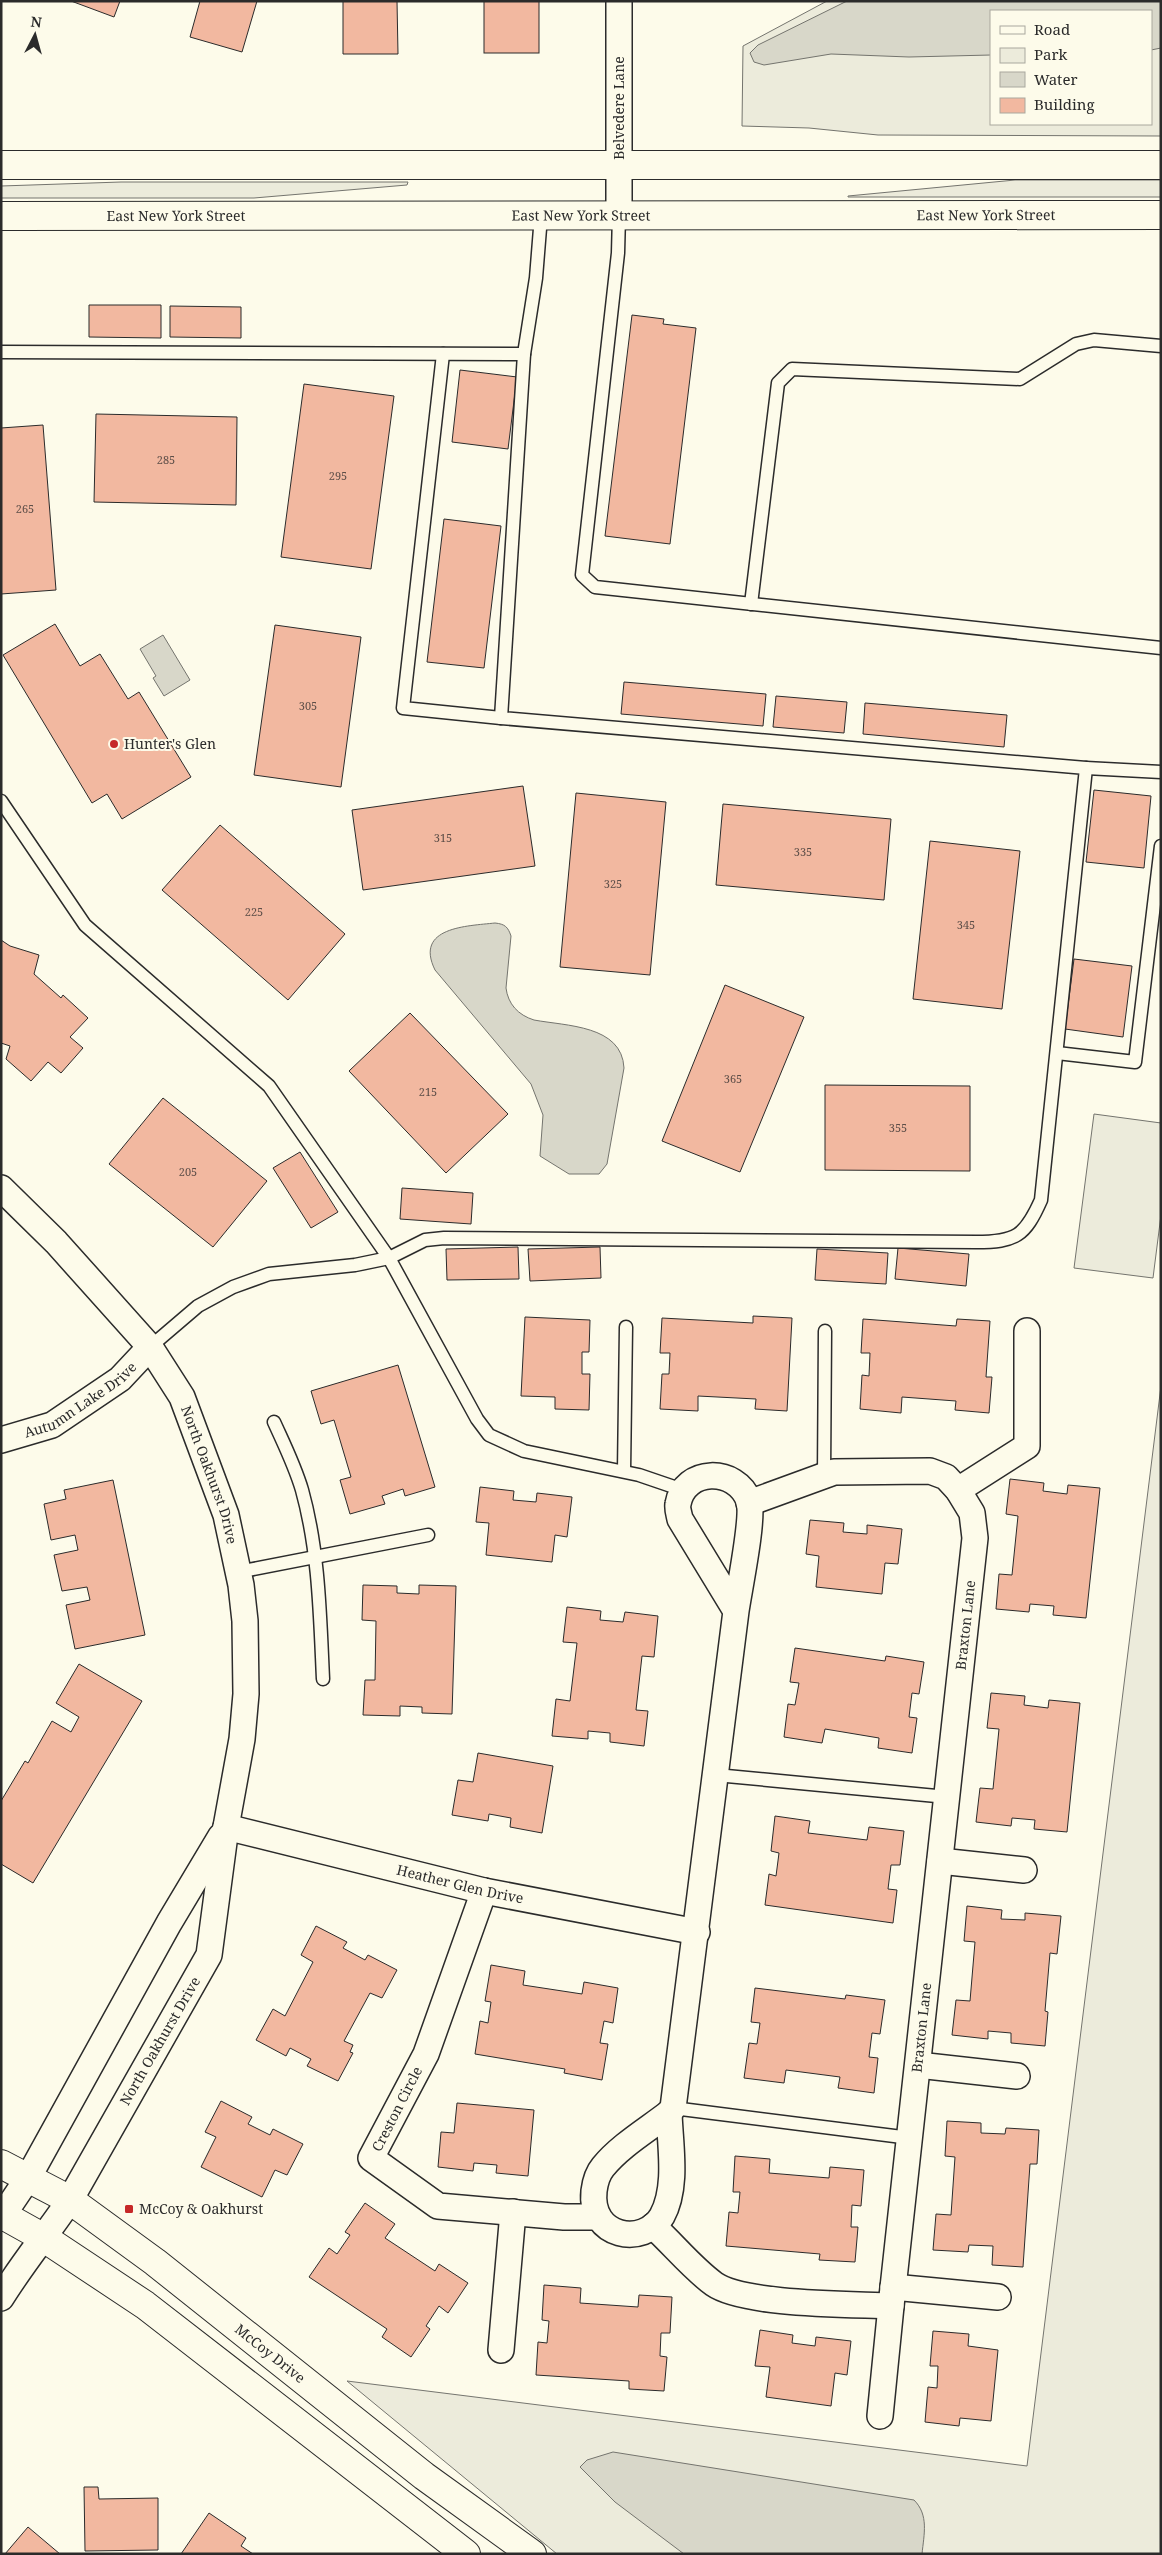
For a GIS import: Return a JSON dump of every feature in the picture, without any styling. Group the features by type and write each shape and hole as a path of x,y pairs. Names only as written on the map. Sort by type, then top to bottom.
{"main road":[{"path":"1,165 1161,165"},
{"name":"East New York Street","path":"1,216 1161,214"},
{"name":"McCoy Drive","path":"1,2164 70,2200 155,2262 424,2476 532,2554"},
{"path":"2,2216 44,2238 145,2305 466,2554"}],"street":[{"name":"Belvedere Lane","path":"619,1 619,215"},
{"name":"North Oakhurst Drive","path":"1,1188 56,1242 150,1347 182,1397 226,1515 238,1572 245,1621 246,1694 242,1739 226,1827 209,1955 70,2200 44,2238 24,2261 1,2298"},
{"path":"958,1490 1027,1446 1027,1331"},
{"name":"Autumn Lake Drive","path":"1,1440 52,1425 120,1379 150,1347"},
{"name":"Braxton Lane","path":"749,1502 834,1472 930,1471 946,1478 958,1490 972,1513 975,1538 880,2416"},
{"path":"671,2111 602,2167 594,2183 593,2202 596,2217 608,2230 623,2233 637,2232 653,2226 662,2216 668,2201 671,2180 671,2111 697,1932 736,1611 748,1538 749,1502 741,1488 727,1477 711,1475 693,1482 683,1490 678,1504 680,1519 736,1611"},
{"name":"North Oakhurst Drive","path":"2,2216 28,2178 169,1923 226,1827"},
{"name":"Heather Glen Drive","path":"226,1827 484,1890 697,1932"},
{"path":"940,1861 1024,1870"},
{"name":"Creston Circle","path":"484,1890 426,2054 371,2158 438,2206 596,2217"},
{"path":"918,2065 1017,2076"},
{"path":"500,2350 513,2212"},
{"path":"653,2226 715,2284 739,2294 767,2299 998,2297"}],"lane":[{"path":"619,215 618,253 582,574 595,587 1161,648"},
{"path":"501,718 524,354 536,278 541,216"},
{"path":"751,604 778,383 792,369 1020,378 1076,344 1094,340 1161,346"},
{"path":"1,352 524,354"},
{"path":"443,354 403,708 1086,768 1161,772"},
{"path":"150,1347 198,1306 233,1287 269,1274 355,1265 389,1258 424,1240 444,1238 1003,1242 1022,1234 1041,1200 1086,768"},
{"path":"3,808 85,924 269,1086 389,1258 477,1419 490,1435 524,1451 624,1472 683,1490"},
{"path":"1057,1053 1135,1062 1161,846"},
{"path":"624,1472 626,1327"},
{"path":"824,1476 825,1331"},
{"path":"274,1422 302,1491 316,1557 323,1679"},
{"path":"238,1572 428,1535"},
{"path":"716,1775 946,1797"},
{"path":"671,2111 910,2138"}],"green space":[{"path":"827,1 1161,1 1161,136 878,135 809,128 742,126 743,46"},
{"path":"1015,180 1161,180 1161,197 848,197 848,196"},
{"path":"121,182 408,182 407,185 254,198 1,198 1,186"},
{"path":"1094,1114 1161,1123 1161,1215 1153,1278 1074,1268"},
{"path":"1161,1386 1161,2554 557,2554 347,2381 1027,2466"}],"water":[{"path":"847,1 1161,1 1161,48 1152,50 1152,10 990,10 990,55 909,57 831,54 764,65 754,62 750,53 758,45"},
{"path":"163,635 190,680 164,696 153,678 156,676 140,649"},
{"path":"495,923 506,927 511,936 506,988 509,999 515,1008 523,1015 534,1020 576,1026 603,1035 614,1043 621,1054 624,1068 607,1164 599,1174 569,1174 540,1156 543,1115 531,1084 435,970 430,956 432,945 437,937 447,931 458,928"},
{"path":"613,2452 914,2500 924,2518 922,2554 684,2554 615,2502 580,2467 587,2460"}],"building":[{"path":"71,1 120,1 114,17"},
{"path":"200,1 257,1 242,52 190,37"},
{"path":"343,1 397,1 398,54 343,54"},
{"path":"484,1 539,1 539,53 484,53"},
{"path":"89,305 161,305 161,338 89,337"},
{"path":"170,306 241,307 241,338 170,337"},
{"path":"632,315 664,319 663,324 696,328 670,544 605,536"},
{"path":"460,370 517,377 508,449 452,442"},
{"path":"304,384 394,396 371,569 281,557"},
{"path":"96,414 237,417 236,505 94,502"},
{"path":"43,425 56,590 1,594 1,428"},
{"path":"444,519 501,526 484,668 427,662"},
{"name":"Hunter's Glen","path":"55,624 80,666 100,654 128,699 139,692 191,777 122,819 107,794 92,803 3,655"},
{"path":"275,625 361,637 341,787 254,775"},
{"path":"624,682 766,694 763,726 621,714"},
{"path":"776,696 847,702 844,733 773,727"},
{"path":"865,703 1007,715 1004,747 863,734"},
{"path":"523,786 535,866 363,890 352,810"},
{"path":"1094,790 1151,796 1144,868 1086,862"},
{"path":"576,793 666,802 650,975 560,967"},
{"path":"723,804 891,819 884,900 716,885"},
{"path":"220,825 345,934 288,1000 162,890"},
{"path":"930,841 1020,851 1002,1009 913,999"},
{"path":"1,940 10,946 39,955 34,974 61,998 63,995 88,1018 70,1037 83,1048 61,1073 48,1062 31,1081 6,1059 10,1046 1,1043"},
{"path":"1074,959 1132,966 1123,1037 1065,1029"},
{"path":"725,985 804,1017 740,1172 662,1141"},
{"path":"410,1013 508,1114 446,1173 349,1071"},
{"path":"825,1085 970,1086 970,1171 825,1170"},
{"path":"163,1098 267,1181 213,1247 109,1164"},
{"path":"300,1152 338,1212 311,1228 273,1168"},
{"path":"402,1188 473,1193 471,1224 400,1219"},
{"path":"518,1247 519,1279 447,1280 446,1249"},
{"path":"600,1247 601,1278 530,1281 528,1249"},
{"path":"898,1248 969,1254 966,1286 895,1279"},
{"path":"817,1249 888,1253 886,1284 815,1280"},
{"path":"753,1316 792,1318 787,1411 755,1409 756,1399 698,1396 698,1411 660,1409 662,1374 669,1374 670,1353 660,1353 662,1318 753,1323"},
{"path":"525,1317 590,1320 589,1352 582,1352 582,1374 590,1374 589,1410 555,1409 555,1397 521,1396"},
{"path":"863,1319 956,1326 957,1319 990,1321 986,1377 992,1377 989,1413 955,1410 956,1401 902,1397 901,1413 860,1409 862,1375 869,1376 870,1353 861,1353"},
{"path":"398,1365 435,1487 405,1496 403,1489 382,1496 385,1504 350,1514 340,1480 351,1477 334,1420 321,1424 311,1391"},
{"path":"1010,1479 1044,1483 1043,1491 1067,1494 1068,1485 1100,1488 1086,1618 1053,1615 1054,1606 1030,1604 1029,1612 996,1609 999,1574 1012,1575 1018,1516 1006,1514"},
{"path":"113,1480 145,1635 75,1649 66,1605 90,1600 87,1587 62,1591 54,1555 78,1550 75,1535 51,1540 44,1504 66,1499 64,1490"},
{"path":"480,1487 514,1491 513,1500 536,1502 537,1493 572,1497 567,1537 555,1535 552,1562 486,1555 489,1523 476,1522"},
{"path":"810,1520 844,1523 843,1532 867,1534 867,1525 902,1529 898,1564 885,1563 882,1594 816,1587 819,1556 806,1554"},
{"path":"363,1585 397,1586 397,1593 419,1594 419,1585 456,1586 452,1714 422,1713 422,1707 400,1706 400,1716 363,1715 365,1680 375,1680 376,1621 362,1620"},
{"path":"567,1607 601,1611 600,1620 623,1622 625,1612 658,1616 654,1657 642,1656 636,1710 648,1711 644,1746 610,1742 610,1733 588,1731 588,1739 552,1736 556,1699 570,1701 577,1643 563,1642"},
{"path":"795,1648 885,1661 886,1656 924,1662 919,1694 912,1693 909,1717 917,1718 912,1753 878,1748 879,1738 825,1729 822,1743 784,1737 788,1704 795,1705 799,1683 790,1682"},
{"path":"79,1664 142,1701 33,1883 1,1864 1,1801 25,1761 28,1763 52,1721 71,1732 79,1717 56,1703"},
{"path":"991,1693 1025,1696 1024,1705 1048,1708 1049,1700 1080,1703 1067,1832 1034,1829 1035,1820 1012,1818 1011,1826 976,1822 980,1788 993,1789 999,1729 987,1728"},
{"path":"478,1753 553,1766 542,1833 510,1827 511,1818 489,1814 488,1821 452,1815 458,1780 473,1782"},
{"path":"775,1816 810,1821 808,1833 867,1840 869,1827 904,1831 900,1865 891,1865 888,1889 897,1890 893,1923 765,1905 769,1874 776,1876 779,1853 771,1851"},
{"path":"967,1906 1002,1910 1001,1919 1025,1920 1025,1913 1061,1916 1057,1954 1050,1953 1045,2011 1048,2012 1045,2046 1011,2043 1011,2033 988,2031 988,2039 952,2035 956,2000 970,2001 975,1942 964,1941"},
{"path":"316,1926 347,1942 343,1948 365,1960 368,1955 397,1970 382,1998 370,1993 344,2041 353,2045 350,2052 353,2053 338,2081 307,2066 311,2059 290,2048 286,2056 256,2040 273,2009 285,2016 313,1962 301,1955"},
{"path":"491,1965 525,1971 523,1985 582,1994 584,1982 618,1988 613,2023 604,2021 600,2043 608,2044 602,2080 564,2073 565,2069 475,2054 480,2021 488,2023 491,2002 485,2001"},
{"path":"755,1988 845,1999 846,1995 885,2000 880,2034 872,2033 869,2057 878,2058 874,2093 838,2088 840,2077 786,2070 784,2083 744,2078 749,2043 757,2044 760,2023 751,2022"},
{"path":"221,2101 252,2117 248,2124 270,2135 273,2129 303,2144 287,2175 275,2170 262,2197 201,2167 216,2137 205,2132"},
{"path":"457,2103 534,2110 528,2176 496,2173 497,2165 474,2163 473,2171 438,2167 441,2132 454,2133"},
{"path":"947,2121 981,2123 981,2133 1005,2134 1006,2128 1039,2130 1037,2164 1030,2164 1023,2267 992,2265 993,2246 969,2245 968,2252 933,2250 936,2214 951,2215 955,2157 945,2156"},
{"path":"735,2156 770,2159 769,2173 829,2178 830,2167 864,2170 861,2206 852,2205 851,2227 858,2227 855,2262 819,2260 820,2254 726,2246 729,2212 738,2213 740,2192 733,2192"},
{"path":"365,2203 395,2224 385,2238 435,2271 439,2264 468,2283 448,2313 439,2306 426,2326 430,2329 411,2357 382,2337 387,2329 309,2277 329,2248 337,2254 350,2235 345,2232"},
{"path":"544,2285 581,2288 580,2303 638,2307 639,2295 672,2297 670,2333 661,2333 660,2356 667,2357 664,2391 629,2389 629,2381 536,2375 538,2342 547,2343 549,2321 542,2320"},
{"path":"760,2330 793,2335 792,2343 815,2346 816,2337 851,2341 847,2375 835,2373 831,2406 766,2397 770,2367 755,2366"},
{"path":"933,2331 969,2334 968,2346 998,2350 991,2421 960,2418 959,2426 925,2422 928,2387 937,2388 938,2366 930,2366"},
{"path":"84,2487 98,2487 99,2499 158,2498 158,2550 85,2551"},
{"path":"209,2513 246,2538 241,2546 253,2554 181,2554"},
{"path":"28,2527 60,2554 5,2554"}],"place":[{"name":"Hunter's Glen","path":"114,744"},
{"name":"McCoy & Oakhurst","path":"129,2209"}]}
